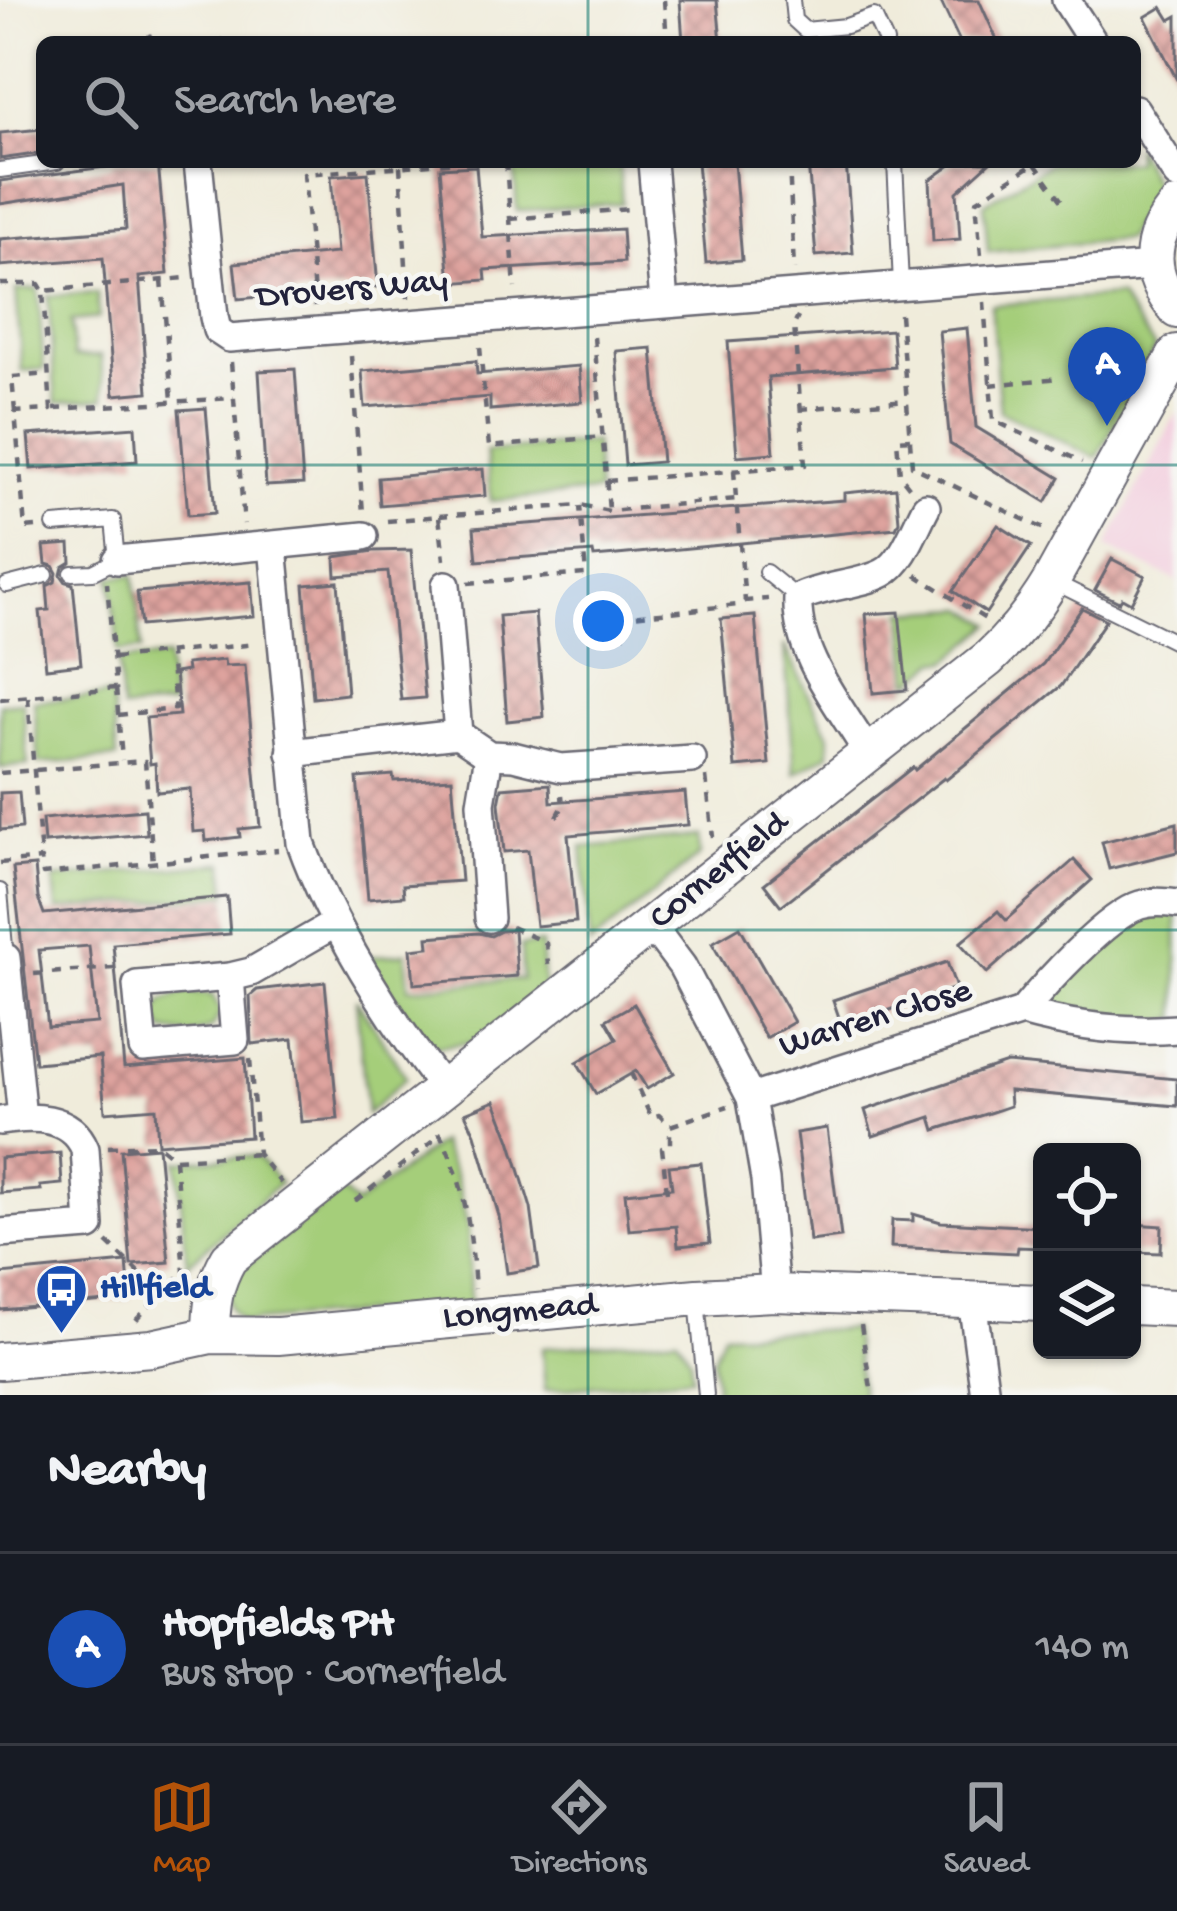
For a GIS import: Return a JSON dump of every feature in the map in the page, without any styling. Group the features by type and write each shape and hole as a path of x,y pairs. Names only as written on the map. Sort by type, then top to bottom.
{"street":[{"path":"1066,0 1089,36"},
{"path":"1141,119 1177,176"},
{"name":"Drovers Way","path":"199,168 218,330 229,338 1154,266"},
{"path":"653,168 664,302"},
{"path":"1177,206 1162,226 1154,266 1161,289 1177,310"},
{"name":"Cornerfield","path":"201,1275 436,1110 564,996 1013,636 1034,611 1177,353"},
{"path":"868,753 812,661 797,618 798,598 883,573 896,562 926,507"},
{"path":"111,563 364,530"},
{"path":"260,547 281,641 301,843 336,923 415,1051 436,1110"},
{"path":"446,585 458,734"},
{"path":"291,753 458,734 489,755 561,768 692,759"},
{"path":"489,755 481,802 489,918"},
{"name":"Warren Close","path":"1022,1012 1051,976 1119,916 1136,906 1177,904"},
{"path":"230,977 235,1040 143,1048 137,985 251,972 336,923"},
{"path":"652,926 682,966 751,1098 766,1180 776,1293"},
{"path":"0,1233 90,1226 81,1138 72,1129 43,1119 11,1119 5,964"},
{"name":"Warren Close","path":"751,1098 1022,1012 1066,1024 1177,1029"},
{"path":"201,1275 212,1298 211,1335"},
{"name":"Longmead","path":"0,1361 151,1348 211,1335 278,1336 697,1297 776,1293 1033,1303"},
{"path":"972,1300 986,1395"},
{"path":"1141,1306 1177,1308"}],"lane":[{"path":"792,0 794,20 805,29 847,34 874,16 883,36"},
{"path":"0,170 36,165"},
{"path":"895,168 901,284"},
{"path":"54,525 113,520 111,563 93,572 72,573"},
{"path":"766,572 798,598"},
{"path":"7,585 46,575"},
{"path":"1051,580 1177,643"},
{"path":"1156,633 1163,617"},
{"path":"0,891 5,964"},
{"path":"697,1297 706,1395"}],"path":[{"path":"664,0 667,36"},
{"path":"317,330 304,174 376,168"},
{"path":"400,168 409,323"},
{"path":"506,168 517,314"},
{"path":"607,481 805,465 794,325 798,318 789,168"},
{"path":"1028,168 976,201 993,419 1109,475"},
{"path":"1039,168 1064,204"},
{"path":"292,205 307,204"},
{"path":"510,219 656,207"},
{"path":"43,291 210,276"},
{"path":"162,280 172,402"},
{"path":"0,284 32,282 43,291 51,410"},
{"path":"901,284 912,466 1072,543"},
{"path":"592,308 609,511"},
{"path":"478,317 489,447 603,437"},
{"path":"349,328 364,530 440,516 580,505 609,511 736,499"},
{"path":"229,338 234,398 260,547"},
{"path":"0,377 48,374"},
{"path":"12,376 25,528 54,525"},
{"path":"990,386 1059,378"},
{"path":"15,412 234,398"},
{"path":"800,409 907,400"},
{"path":"910,439 897,440 900,475 926,507"},
{"path":"734,470 746,601"},
{"path":"440,516 446,585 586,574 580,505"},
{"path":"896,562 1013,636"},
{"path":"111,563 122,763"},
{"path":"623,638 622,617 798,598"},
{"path":"114,658 281,641"},
{"path":"118,715 175,710 170,652"},
{"path":"0,699 116,688"},
{"path":"28,697 43,874 278,850 301,843"},
{"path":"692,759 707,778 714,848 731,863"},
{"path":"0,773 145,761 153,863"},
{"path":"0,863 41,859"},
{"path":"489,918 546,943 550,983 564,996"},
{"path":"5,964 114,968 137,985"},
{"path":"235,1040 251,1060 258,1154 298,1203"},
{"path":"632,1073 651,1117 659,1115 670,1126 670,1144 662,1148 668,1192"},
{"path":"670,1126 751,1098"},
{"path":"356,1201 436,1110"},
{"path":"436,1110 470,1222 479,1316"},
{"path":"85,1149 158,1145 175,1159 201,1275 161,1294 90,1226"},
{"path":"175,1159 258,1154"},
{"path":"857,1295 872,1395"}],"shaded area":[{"path":"1177,412 1177,581 1107,547"}],"green space":[{"path":"1141,158 1156,187 1125,239 988,252 984,204 1042,168 1141,168"},
{"path":"514,168 619,168 622,203 517,211"},
{"path":"38,289 44,369 22,371 16,290"},
{"path":"97,293 99,318 71,321 74,357 101,356 104,399 56,403 48,296"},
{"path":"1119,296 1155,348 1097,458 1000,411 991,305"},
{"path":"594,442 598,492 491,501 486,452"},
{"path":"134,575 141,650 118,652 111,577"},
{"path":"966,608 992,624 948,661 937,661 910,684 904,612"},
{"path":"784,645 829,735 829,754 795,773"},
{"path":"167,657 171,706 122,710 118,661"},
{"path":"112,695 117,758 39,764 34,701"},
{"path":"23,702 28,765 0,768 0,704"},
{"path":"699,837 700,855 590,945 582,847"},
{"path":"224,863 227,894 57,910 54,879"},
{"path":"1177,913 1177,1018 1161,1022 1059,1009 1060,985 1131,917"},
{"path":"541,944 544,991 482,1041 430,1048 367,957 406,953 409,988 522,979 521,946"},
{"path":"186,992 212,995 221,1011 212,1028 190,1035 164,1031 155,1016 163,1001"},
{"path":"356,999 406,1077 367,1114"},
{"path":"440,1142 455,1175 468,1227 470,1305 244,1322 233,1312 228,1298 230,1278 342,1191 356,1205"},
{"path":"258,1157 280,1183 187,1265 177,1161"},
{"path":"852,1329 862,1395 716,1395 713,1358 723,1333"},
{"path":"677,1337 690,1358 692,1377 545,1390 542,1348"}],"building":[{"path":"680,0 717,0 720,36 683,36"},
{"path":"940,0 979,0 995,36 957,36"},
{"path":"1162,7 1170,20 1177,16 1177,80 1145,17"},
{"path":"36,130 36,154 0,159 0,133"},
{"path":"98,168 159,168 168,274 139,277 148,392 114,395 103,258 0,266 0,239 126,229 123,185 0,204 0,181"},
{"path":"440,168 476,168 482,237 622,229 624,262 485,270 486,280 450,283"},
{"path":"698,168 734,168 742,260 706,263"},
{"path":"809,168 846,168 853,253 816,256"},
{"path":"947,168 983,168 957,192 960,239 933,241 930,180"},
{"path":"368,173 378,287 238,299 234,263 337,253 331,176"},
{"path":"967,328 976,427 1060,478 1046,502 950,444 939,331"},
{"path":"892,330 895,367 768,377 774,453 737,456 728,342"},
{"path":"652,348 662,462 625,465 616,351"},
{"path":"476,361 477,374 579,366 582,402 490,410 490,397 365,407 362,371"},
{"path":"295,369 303,484 266,486 259,371"},
{"path":"206,408 215,513 188,515 179,410"},
{"path":"135,427 137,461 31,469 28,435"},
{"path":"483,469 485,496 380,505 378,478"},
{"path":"896,488 896,528 594,557 593,552 477,561 474,528 844,500 844,493"},
{"path":"998,525 1031,546 986,613 953,591"},
{"path":"70,544 71,562 61,575 73,584 81,664 46,668 40,611 49,610 47,586 55,582 57,573 46,564 44,546"},
{"path":"411,550 425,698 401,700 388,572 336,576 335,557"},
{"path":"1112,559 1145,576 1131,603 1095,590"},
{"path":"251,582 254,616 141,626 137,592"},
{"path":"338,582 347,694 313,698 304,585"},
{"path":"1082,608 1106,620 1061,686 781,906 764,884 913,767 915,770 1043,664"},
{"path":"899,612 907,690 873,693 866,614"},
{"path":"535,613 544,717 507,721 499,616"},
{"path":"755,616 769,764 735,767 721,619"},
{"path":"224,660 225,666 245,665 260,827 239,829 240,837 206,841 205,831 193,832 190,789 157,792 146,718 179,715 175,673 187,671 186,664"},
{"path":"393,775 394,781 452,778 461,881 403,885 404,896 368,899 357,778"},
{"path":"550,784 551,802 685,792 688,825 568,835 576,922 536,926 528,850 504,852 499,803 502,788"},
{"path":"19,792 22,828 0,830 0,793"},
{"path":"145,810 147,834 44,843 42,819"},
{"path":"1177,823 1177,852 1109,869 1102,842"},
{"path":"1074,860 1092,880 987,973 960,943 998,911 1006,920"},
{"path":"35,866 44,914 227,897 230,934 113,944 124,1068 245,1058 250,1137 158,1144 156,1108 105,1112 100,1057 35,1063 13,868","holes":["89,946 97,1023 48,1027 39,950"]},
{"path":"740,927 794,1022 766,1038 712,943"},
{"path":"514,930 517,976 414,984 411,949 429,947 428,937 491,936"},
{"path":"947,962 956,988 842,1026 833,1000"},
{"path":"325,982 338,1119 301,1122 293,1039 252,1044 250,996 257,990"},
{"path":"634,1004 674,1073 647,1089 636,1071 596,1094 577,1062 617,1039 606,1020"},
{"path":"1007,1063 1177,1079 1177,1106 1009,1091 1010,1106 992,1112 935,1130 931,1117 873,1136 865,1110"},
{"path":"495,1101 531,1208 539,1268 507,1273 499,1216 465,1113"},
{"path":"827,1128 841,1237 810,1241 796,1133"},
{"path":"158,1147 169,1262 131,1265 121,1150"},
{"path":"60,1153 62,1184 0,1193 0,1158"},
{"path":"701,1163 710,1243 678,1246 676,1226 629,1230 625,1193 672,1188 669,1166"},
{"path":"913,1214 941,1222 1033,1227 1033,1248 1018,1247 1017,1253 891,1247 892,1220 913,1221"},
{"path":"1141,1225 1162,1226 1161,1253 1141,1252"},
{"path":"127,1262 130,1299 0,1310 0,1274"}],"place":[{"name":"Hopfields PH","path":"1107,426"},
{"name":"Hillfield","path":"61,1335"}]}
